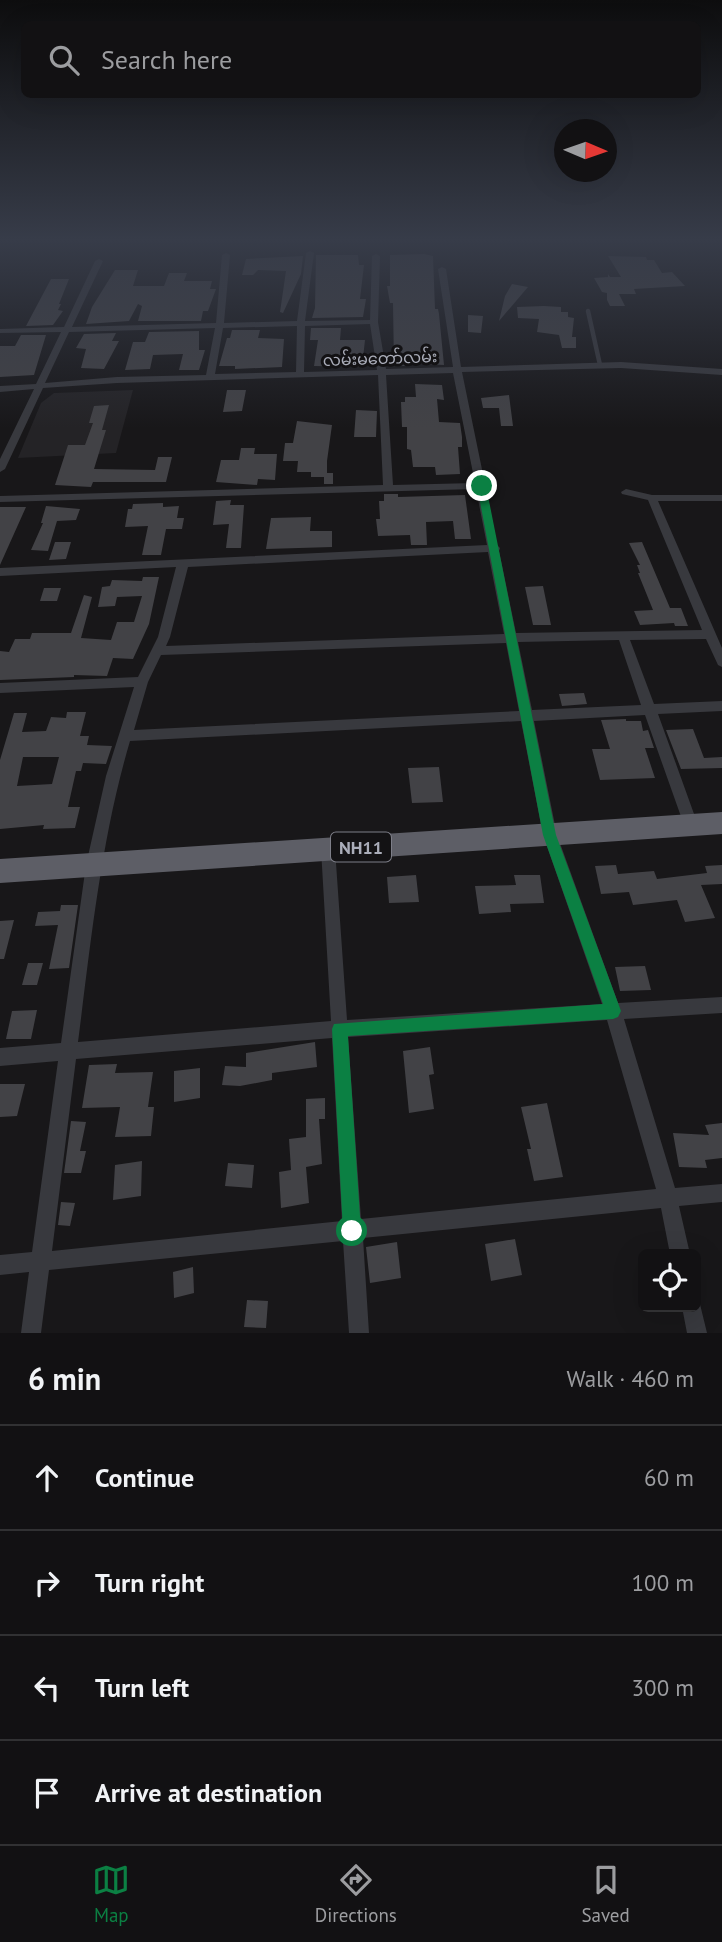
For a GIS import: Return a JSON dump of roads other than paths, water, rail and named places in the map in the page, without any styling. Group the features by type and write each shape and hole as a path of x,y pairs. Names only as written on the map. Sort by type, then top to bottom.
{"highway":[{"name":"NH11","path":"0,871 722,823"}],"street":[{"path":"0,469 79,303"},
{"path":"209,377 221,303"},
{"path":"300,374 304,303"},
{"path":"375,303 374,322 382,372 388,489"},
{"path":"447,303 457,369 495,548 550,835 613,1011 668,1197 679,1249"},
{"path":"0,331 68,327 374,322"},
{"name":"လမ်းမတော်လမ်း","path":"39,387 117,380 457,369 600,366 722,372"},
{"path":"0,388 39,387"},
{"path":"0,499 482,486"},
{"path":"626,492 652,498 722,498"},
{"path":"652,498 722,662"},
{"path":"0,572 495,548"},
{"path":"31,1333 38,1262 71,1051 93,865 113,776 142,681 164,637 183,564"},
{"path":"157,651 710,634"},
{"path":"623,636 691,825"},
{"path":"0,688 142,681"},
{"path":"126,736 722,706"},
{"path":"328,849 359,1333"},
{"path":"0,1057 339,1029 722,1005"},
{"path":"0,1265 352,1231 540,1208 722,1193"},
{"path":"692,1312 697,1333"}],"lane":[{"path":"588,311 600,366"}]}
